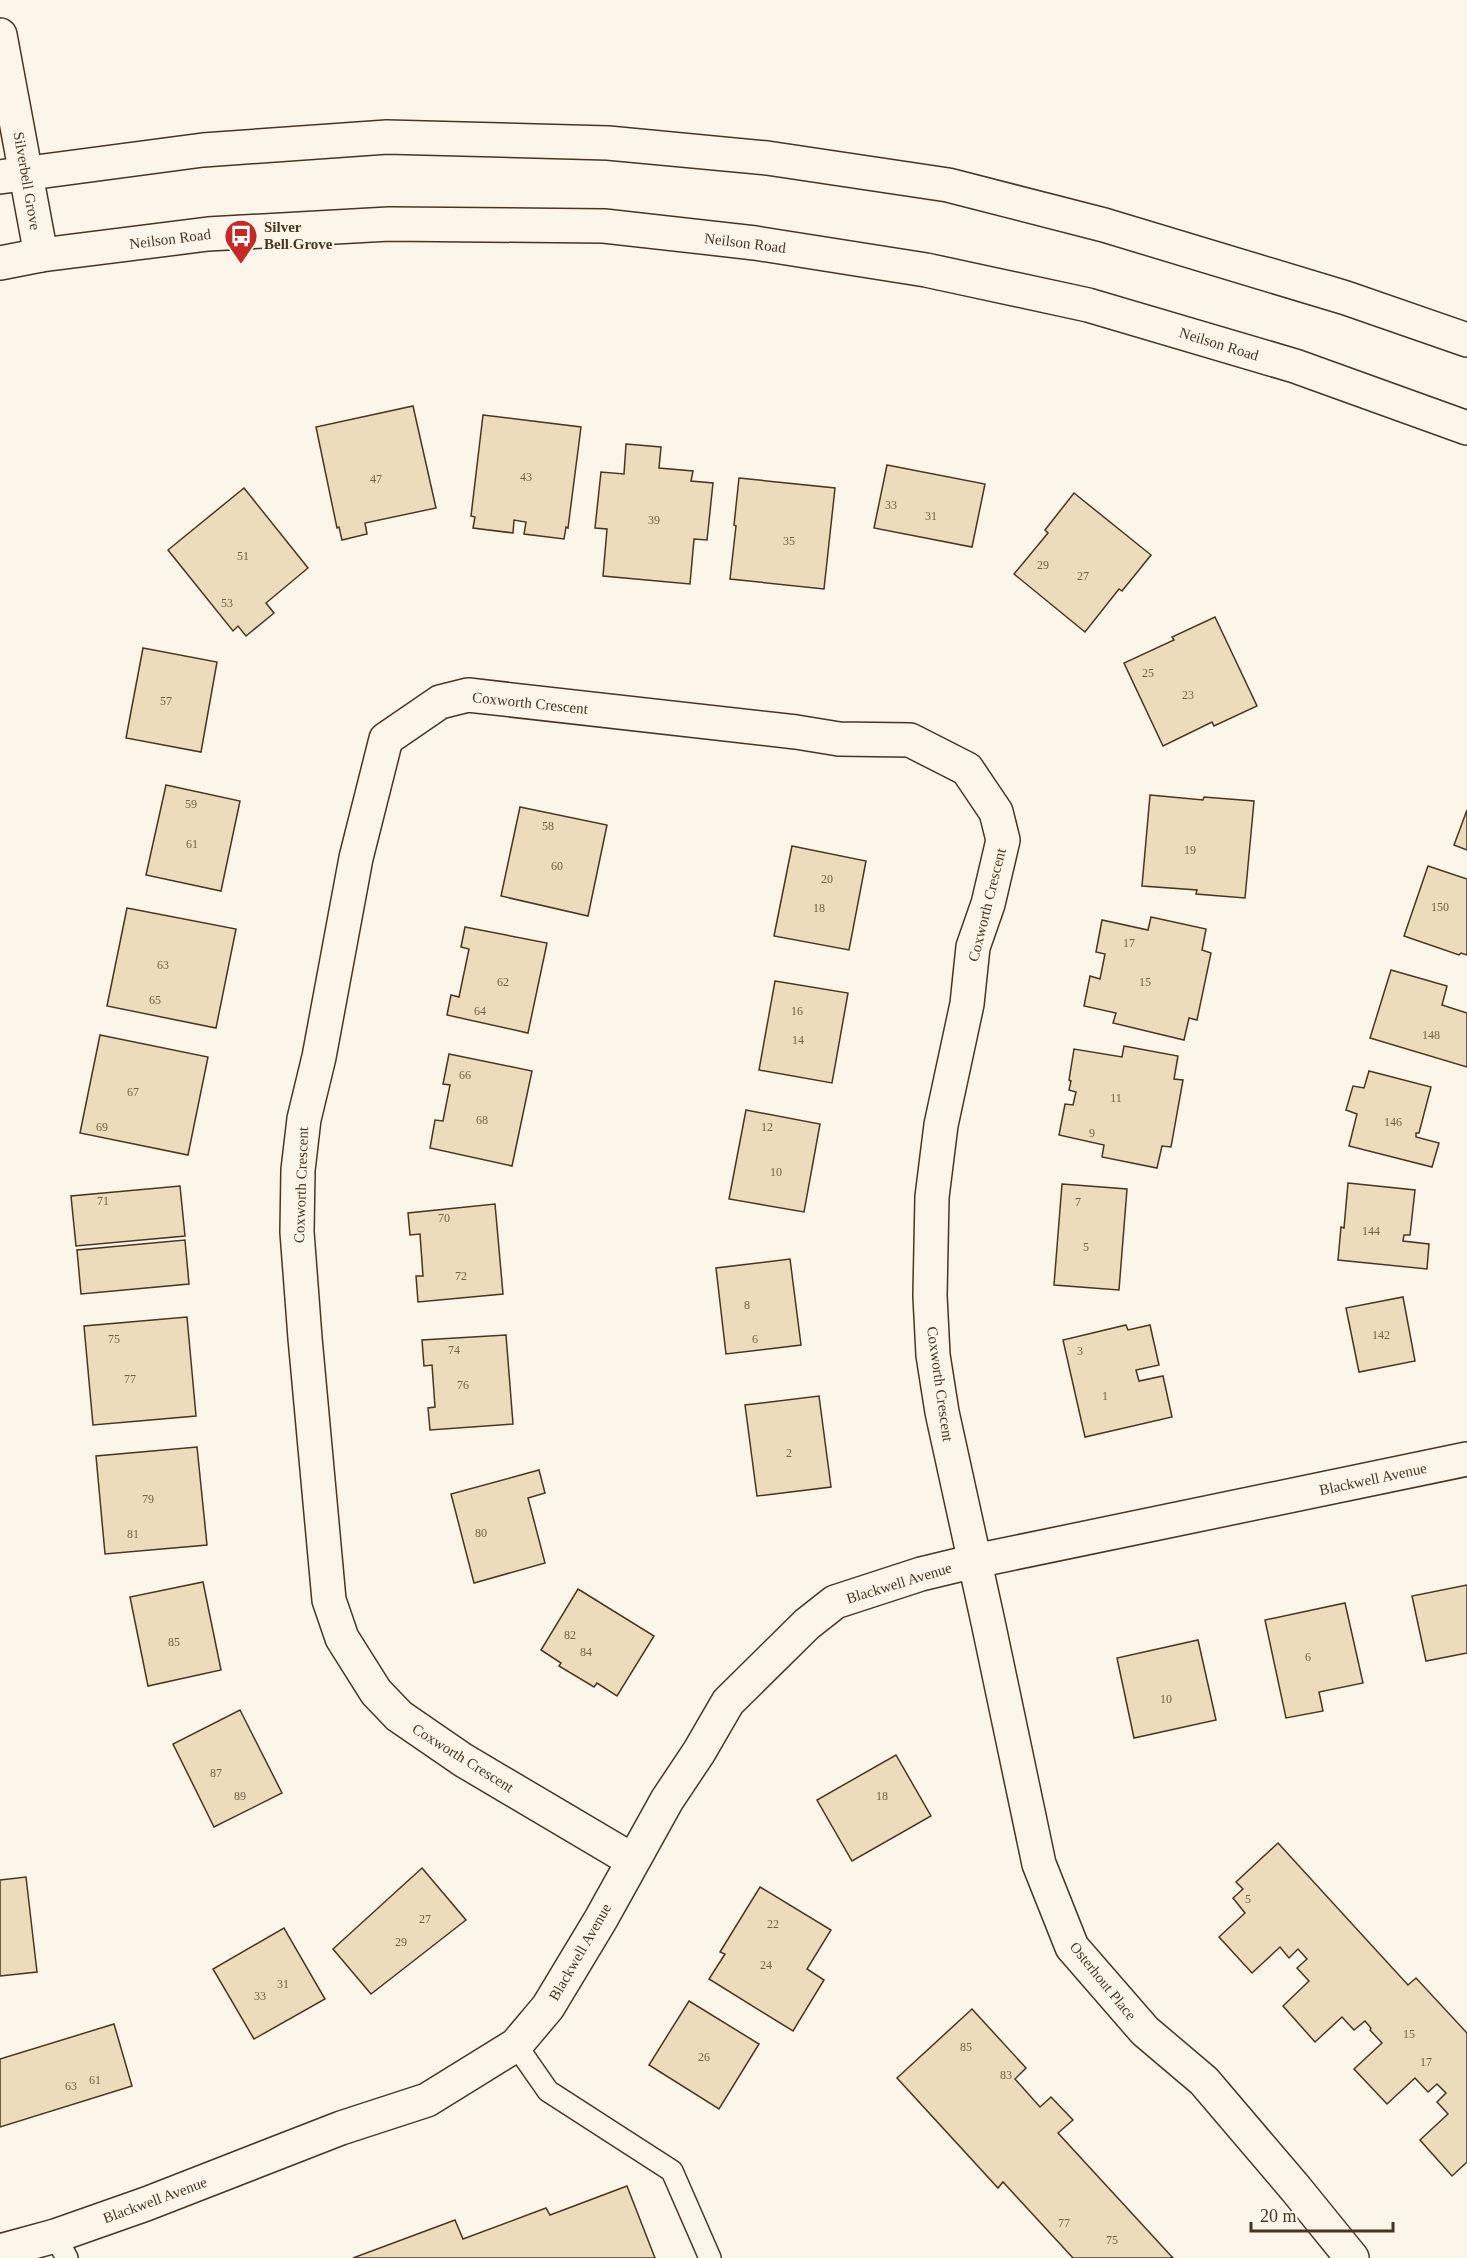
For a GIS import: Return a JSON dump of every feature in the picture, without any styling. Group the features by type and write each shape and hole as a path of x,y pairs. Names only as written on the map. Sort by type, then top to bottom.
{"street":[{"name":"Silverbell Grove","path":"0,35 13,175 41,255"},
{"path":"13,175 203,150 387,137 608,143 767,158 948,185 1104,225 1346,298 1467,340"},
{"name":"Neilson Road","path":"0,263 41,255 208,234 389,224 604,226 755,243 926,270 1088,305 1295,366 1467,428"},
{"name":"Coxworth Crescent","path":"632,1860 463,1760 399,1716 376,1692 342,1638 329,1600 304,1338 297,1232 298,1170 304,1119 319,1056 356,858 386,739 440,702 468,695 796,732 839,739 910,740 967,769 996,812 1002,840 988,904 974,947 967,1004 941,1125 932,1197 930,1246 933,1355 942,1412 975,1561"},
{"name":"Blackwell Avenue","path":"0,2251 61,2247 146,2204 341,2128 427,2100 516,2045 548,2007 601,1919 632,1860 728,1702 807,1623 835,1602 921,1574 975,1561 1467,1459"},
{"name":"Osterhout Place","path":"975,1561 1039,1864 1072,1947 1144,2031 1204,2081 1352,2258"}],"lane":[{"path":"516,2045 548,2091 672,2171 710,2258"}],"building":[{"path":"413,406 436,508 365,523 367,534 342,540 339,527 337,528 316,427"},
{"path":"483,415 581,427 568,528 566,527 564,539 524,534 526,522 514,520 513,533 473,528 475,517 471,516"},
{"path":"626,444 661,447 659,468 693,471 691,481 713,483 707,540 694,539 690,584 603,576 607,529 595,528 601,472 624,474"},
{"path":"887,465 985,484 972,547 874,528"},
{"path":"739,478 835,488 824,589 730,579"},
{"path":"244,488 308,568 266,603 274,613 246,636 238,626 233,631 168,550"},
{"path":"1074,493 1151,555 1122,591 1119,589 1085,632 1014,574 1048,533 1045,530"},
{"path":"1215,617 1257,706 1214,726 1212,722 1163,746 1124,663 1174,640 1172,637"},
{"path":"143,648 217,662 201,752 126,738"},
{"path":"166,785 240,801 221,891 146,875"},
{"path":"1150,795 1203,800 1204,797 1254,801 1245,898 1196,894 1197,890 1142,886"},
{"path":"520,807 607,825 588,916 501,896"},
{"path":"1467,810 1467,850 1454,845"},
{"path":"792,846 866,861 849,950 774,936"},
{"path":"1428,866 1467,879 1467,955 1461,953 1459,955 1404,936"},
{"path":"127,908 236,929 216,1028 107,1006"},
{"path":"1151,917 1206,929 1202,950 1211,953 1197,1020 1189,1018 1184,1040 1113,1023 1116,1013 1084,1006 1090,976 1100,979 1105,954 1096,952 1102,920 1148,930"},
{"path":"465,927 547,943 528,1033 447,1015 451,995 459,997 469,949 461,947"},
{"path":"1391,970 1447,986 1442,1005 1467,1013 1467,1067 1370,1038"},
{"path":"775,981 848,993 832,1083 759,1070"},
{"path":"100,1035 208,1057 188,1155 80,1133"},
{"path":"1124,1046 1178,1056 1174,1079 1183,1080 1171,1147 1162,1146 1157,1168 1102,1157 1104,1145 1059,1135 1065,1104 1073,1105 1076,1092 1069,1090 1074,1049 1122,1057"},
{"path":"449,1054 532,1071 512,1166 430,1148 435,1120 443,1121 450,1085 443,1084"},
{"path":"1369,1071 1431,1087 1416,1137 1439,1143 1432,1167 1349,1146 1357,1114 1346,1110 1353,1086 1364,1088"},
{"path":"746,1110 820,1124 804,1212 729,1199"},
{"path":"1348,1183 1415,1190 1410,1235 1404,1235 1403,1241 1429,1244 1427,1269 1338,1260 1341,1227 1344,1228"},
{"path":"1062,1184 1127,1189 1119,1290 1054,1285"},
{"path":"180,1186 185,1236 76,1246 71,1196"},
{"path":"495,1204 503,1294 418,1302 416,1276 423,1276 420,1234 410,1235 408,1213"},
{"path":"185,1240 189,1284 81,1294 77,1250"},
{"path":"790,1259 801,1345 726,1354 716,1268"},
{"path":"1403,1297 1415,1361 1359,1372 1346,1308"},
{"path":"187,1317 196,1416 93,1425 84,1326"},
{"path":"1126,1325 1128,1330 1150,1325 1159,1365 1136,1370 1139,1381 1163,1376 1172,1417 1085,1437 1063,1340"},
{"path":"506,1335 513,1424 430,1430 428,1408 435,1407 432,1365 424,1366 422,1340"},
{"path":"819,1396 831,1487 757,1496 745,1405"},
{"path":"197,1447 207,1545 105,1554 96,1456"},
{"path":"539,1470 545,1493 528,1498 545,1563 474,1583 451,1494"},
{"path":"203,1582 221,1670 148,1686 130,1597"},
{"path":"1467,1585 1467,1653 1426,1661 1412,1596"},
{"path":"578,1589 654,1636 617,1696 597,1683 594,1687 559,1666 561,1663 541,1650"},
{"path":"1345,1603 1363,1683 1319,1692 1323,1711 1286,1718 1265,1620"},
{"path":"1198,1640 1216,1720 1134,1738 1117,1658"},
{"path":"240,1710 282,1793 214,1827 173,1744"},
{"path":"896,1755 931,1816 852,1861 817,1800"},
{"path":"1278,1843 1408,1985 1416,1978 1467,2033 1467,2162 1452,2176 1420,2140 1448,2114 1437,2102 1446,2093 1437,2084 1428,2092 1415,2078 1387,2104 1354,2069 1382,2043 1365,2021 1354,2030 1342,2017 1315,2042 1283,2006 1309,1981 1297,1968 1307,1959 1298,1949 1289,1958 1280,1947 1252,1973 1219,1937 1245,1913 1233,1898 1243,1889 1236,1882"},
{"path":"422,1868 466,1920 371,1994 333,1949"},
{"path":"26,1877 37,1972 0,1976 0,1880"},
{"path":"760,1887 831,1930 807,1969 824,1980 793,2031 709,1979 725,1954 720,1952"},
{"path":"284,1928 325,1999 254,2039 213,1969"},
{"path":"689,2001 759,2044 719,2109 649,2065"},
{"path":"972,2009 1026,2068 1015,2079 1040,2107 1051,2097 1073,2120 1058,2133 1173,2258 1073,2258 1003,2182 998,2188 897,2078"},
{"path":"114,2024 132,2086 0,2127 0,2059"},
{"path":"627,2186 655,2258 353,2258 455,2220 463,2239 546,2208 550,2215"}],"place":[{"name":"Silver Bell Grove","path":"241,265"}]}
